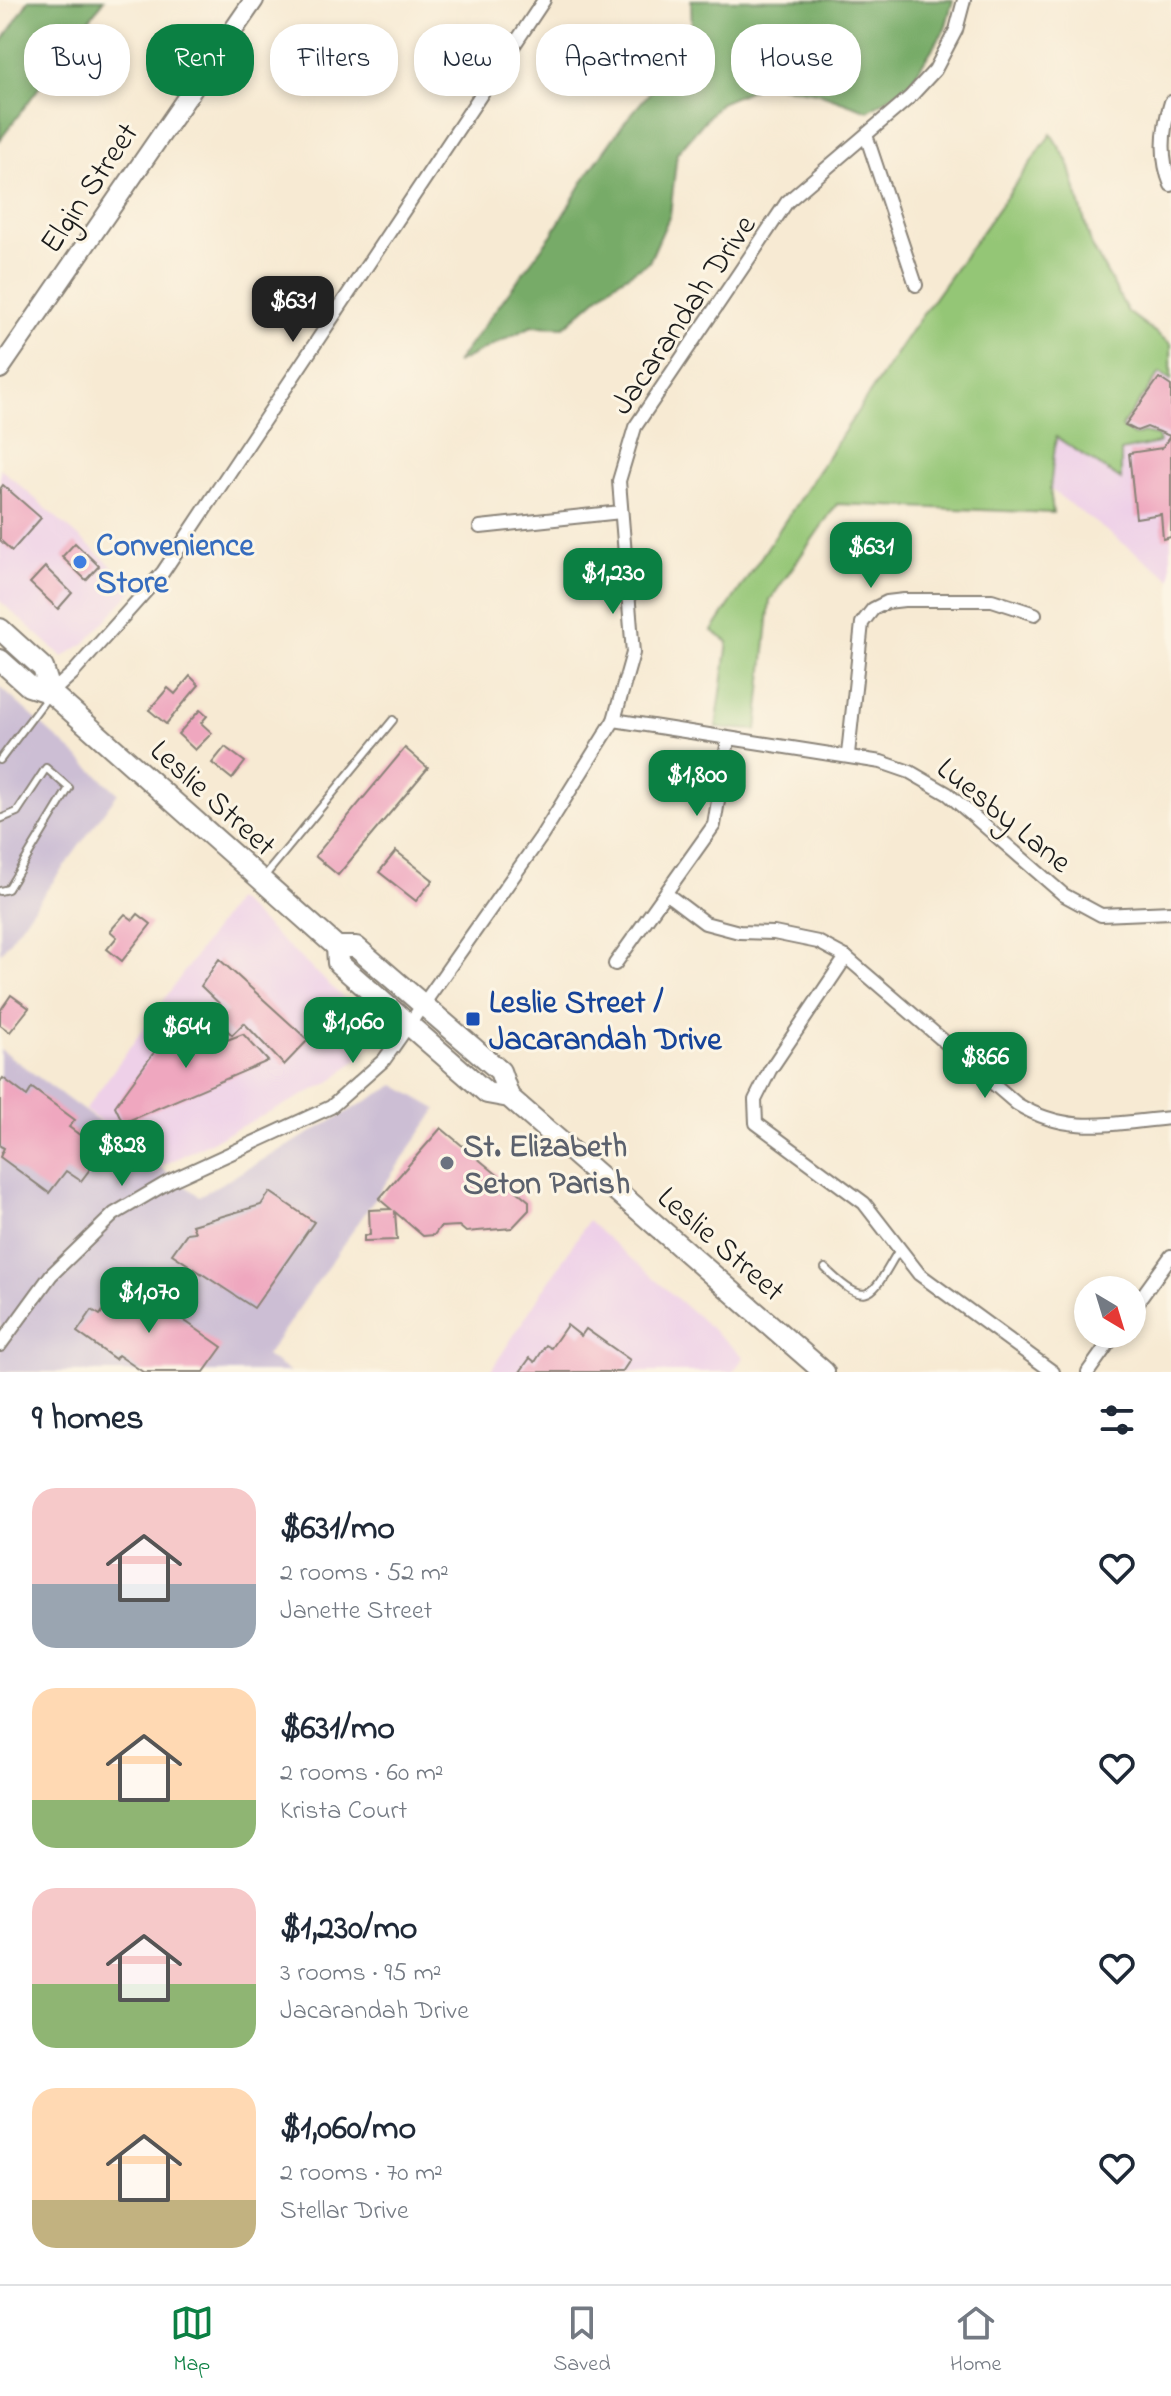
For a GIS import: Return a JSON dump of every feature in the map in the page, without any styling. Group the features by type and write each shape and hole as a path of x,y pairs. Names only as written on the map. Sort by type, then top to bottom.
{"main road":[{"name":"Leslie Street","path":"0,629 43,668 51,693"},
{"name":"Leslie Street","path":"0,660 29,686 51,693 337,947 356,947 423,1004 500,1071 509,1097 824,1372"},
{"name":"Leslie Street","path":"337,947 338,963 409,1025 487,1093 509,1097"}],"street":[{"name":"Elgin Street","path":"0,369 254,0"},
{"name":"Jacarandah Drive","path":"0,1345 51,1275 114,1214 170,1181 331,1107 384,1060 541,837 614,720 633,653 619,481 635,427 787,202 866,135 935,70 956,30 964,0"},
{"path":"51,693 73,673 163,572 541,1"},
{"path":"1171,102 1164,122 1163,152 1171,185"},
{"path":"866,135 916,285"},
{"path":"480,527 621,512"},
{"path":"848,754 862,623 873,609 887,602 904,600 992,600 1035,614"},
{"name":"Luesby Lane","path":"614,720 728,740 848,754 910,772 948,794 1064,895 1101,915 1171,912"},
{"path":"615,964 668,895 714,825 728,740"},
{"path":"668,895 705,923 739,932 774,933 818,942 846,957 1017,1104 1043,1120 1068,1125 1171,1118"},
{"path":"846,957 770,1070 755,1100 756,1123 864,1203 919,1274 1053,1372"},
{"path":"1146,1291 1171,1256"},
{"path":"1088,1372 1105,1348"}],"lane":[{"path":"0,760 51,693"},
{"path":"262,880 393,720"},
{"path":"0,819 17,812 46,768 69,788 8,889 0,891"},
{"path":"825,1268 849,1292 860,1296 873,1291 900,1248"}],"shaded area":[{"path":"1171,344 1171,579 1050,489 1061,393"},
{"path":"0,468 136,587 85,643 63,657 0,601"},
{"path":"0,687 118,793 0,954"},
{"path":"236,899 358,1011 378,1018 376,1032 361,1056 330,1082 160,1167 85,1110"},
{"path":"0,1049 199,1196 395,1085 437,1109 266,1356 290,1372 0,1372"},
{"path":"588,1221 744,1357 733,1372 490,1372"}],"green space":[{"path":"29,0 104,0 86,24 24,24 24,96 33,96 0,140 0,45"},
{"path":"691,0 953,0 945,29 909,85 868,111 827,96 861,96 861,24 731,24 731,96 737,96 720,103 677,153 670,215 649,262 613,284 564,327 532,326 456,363 552,234 587,175 647,96 715,96 715,24 692,24"},
{"path":"1051,134 1068,161 1091,244 1128,312 1171,344 1171,380 1160,373 1121,427 1134,436 1144,433 1158,436 1159,443 1121,451 1121,480 1056,437 1050,489 1053,513 837,504 770,600 757,730 716,728 728,642 712,631 911,331"}],"building":[{"path":"1159,378 1171,386 1171,537 1163,539 1161,514 1136,518 1129,453 1162,448 1170,436 1147,427 1137,431 1125,425"},
{"path":"3,485 41,518 12,551 0,540 0,489"},
{"name":"Convenience Store","path":"75,543 99,566 86,580 62,557"},
{"path":"45,567 72,593 58,609 30,583"},
{"path":"190,676 199,685 166,724 149,710 168,688 175,694"},
{"path":"200,710 207,716 201,723 212,733 195,750 178,734"},
{"path":"225,747 245,762 232,779 212,763"},
{"path":"405,748 428,768 338,875 315,856"},
{"path":"396,851 433,880 416,901 379,872"},
{"path":"125,914 133,920 138,914 151,924 122,961 107,949 117,937 110,931"},
{"path":"219,959 308,1040 284,1065 244,1023 232,1035 218,1021 227,1011 201,986"},
{"path":"11,995 29,1008 10,1032 0,1025 0,1011"},
{"path":"201,1025 211,1046 243,1034 268,1061 123,1123 115,1106 163,1040"},
{"path":"3,1078 27,1096 32,1088 75,1120 69,1127 103,1152 81,1181 66,1171 49,1193 0,1157 4,1148 0,1146 0,1082"},
{"name":"St. Elizabeth Seton Parish","path":"441,1128 529,1201 529,1210 512,1228 466,1232 459,1226 440,1227 434,1235 423,1236 395,1212 397,1240 364,1241 364,1236 370,1235 369,1210 391,1209 379,1199"},
{"path":"270,1192 314,1222 254,1308 172,1254 187,1233 195,1232 192,1225 261,1205"},
{"path":"137,1279 159,1294 155,1300 222,1347 204,1372 143,1372 118,1355 115,1359 77,1332 92,1310 100,1315 115,1294 123,1300"},
{"path":"567,1325 581,1336 586,1329 630,1360 622,1372 520,1372 530,1358 535,1362 546,1345 551,1348"}],"place":[{"name":"Convenience Store","path":"80,562"},
{"name":"Leslie Street / Jacarandah Drive","path":"473,1019"},
{"name":"St. Elizabeth Seton Parish","path":"447,1163"}]}
